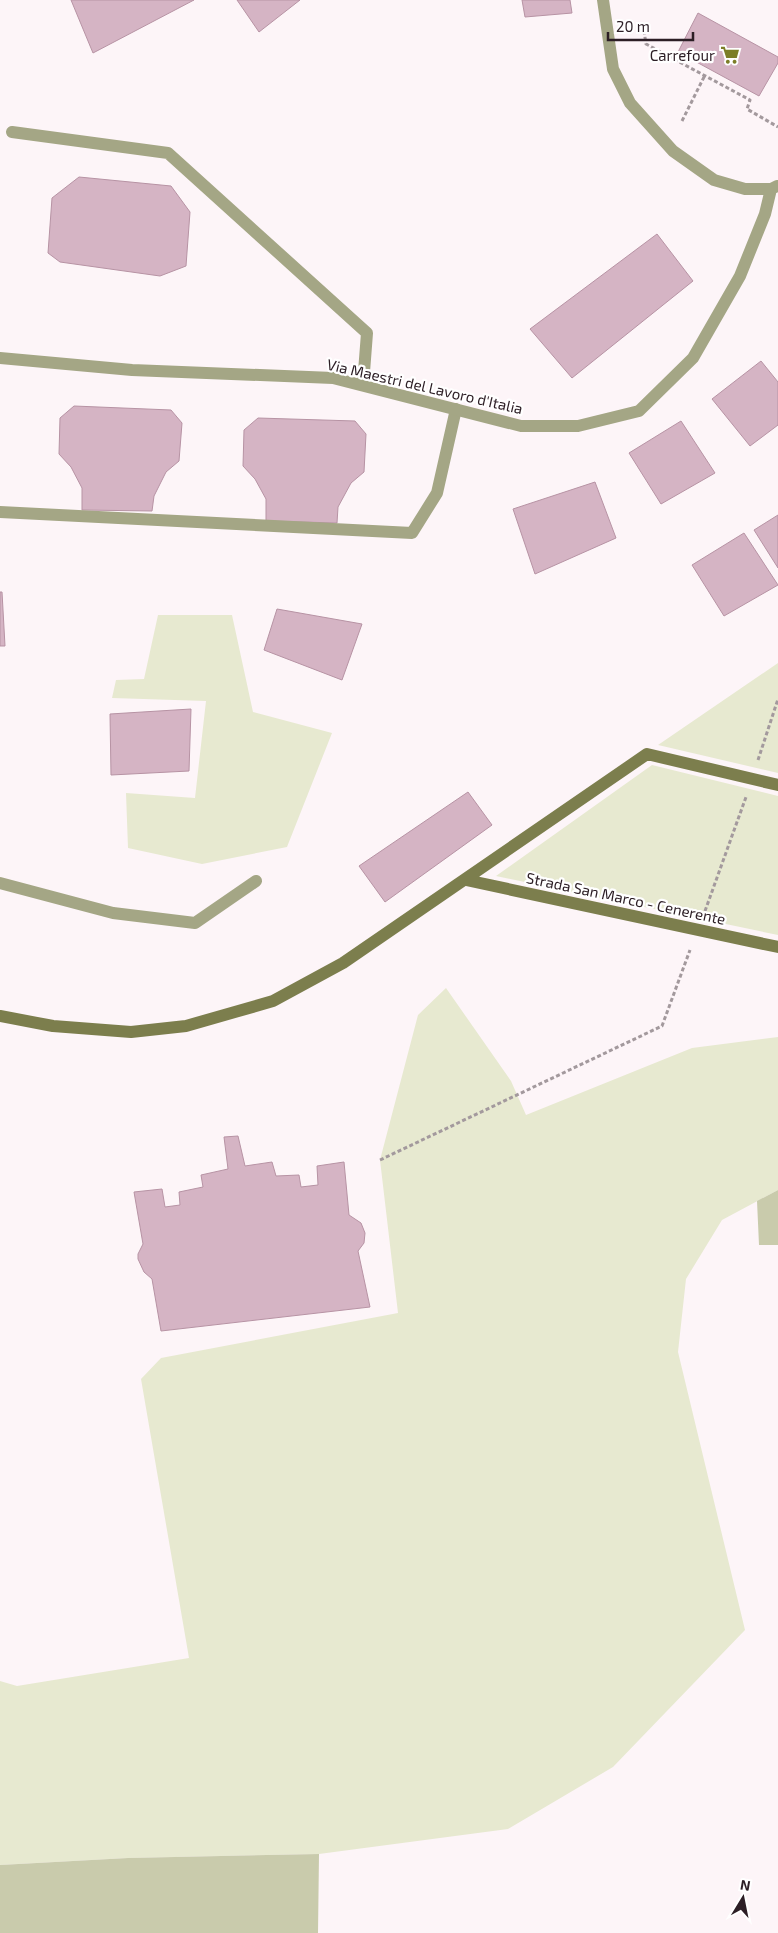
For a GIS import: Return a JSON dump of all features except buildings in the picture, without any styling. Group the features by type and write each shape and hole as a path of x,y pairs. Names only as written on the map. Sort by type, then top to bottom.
{"main road":[{"path":"0,1016 53,1026 131,1032 186,1026 273,1001 343,963 647,754 778,785"},
{"name":"Strada San Marco - Cenerente","path":"466,880 778,947"}],"street":[{"path":"603,0 613,69 630,103 674,151 714,180 745,190 774,187"},
{"path":"12,132 168,154 367,333 363,385"},
{"name":"Via Maestri del Lavoro d'Italia","path":"0,358 132,370 333,378 521,426 578,426 639,410 693,358 740,276 774,187"},
{"path":"0,512 412,533 437,494 456,409"},
{"path":"0,883 113,913 195,923 256,881"}],"path":[{"path":"643,24 646,44 750,100 746,109 778,127"},
{"path":"682,121 705,75"},
{"path":"380,1160 662,1026 752,779 778,699"}],"green space":[{"path":"158,615 232,615 253,712 332,733 287,847 202,864 128,848 126,793 195,798 206,701 112,698 116,680 144,679"},
{"path":"778,663 778,773 658,745"},
{"path":"652,765 778,796 778,935 496,876"},
{"path":"446,988 511,1081 526,1115 692,1048 778,1037 778,1190 722,1220 686,1279 678,1352 745,1630 613,1767 508,1829 319,1854 128,1858 0,1865 0,1681 17,1686 189,1658 141,1379 161,1358 398,1313 380,1160 418,1015"},
{"path":"778,1190 778,1245 759,1245 757,1201"},
{"path":"319,1854 318,1933 0,1933 0,1865 128,1858"}],"place":[{"name":"Carrefour","path":"730,55"}]}
